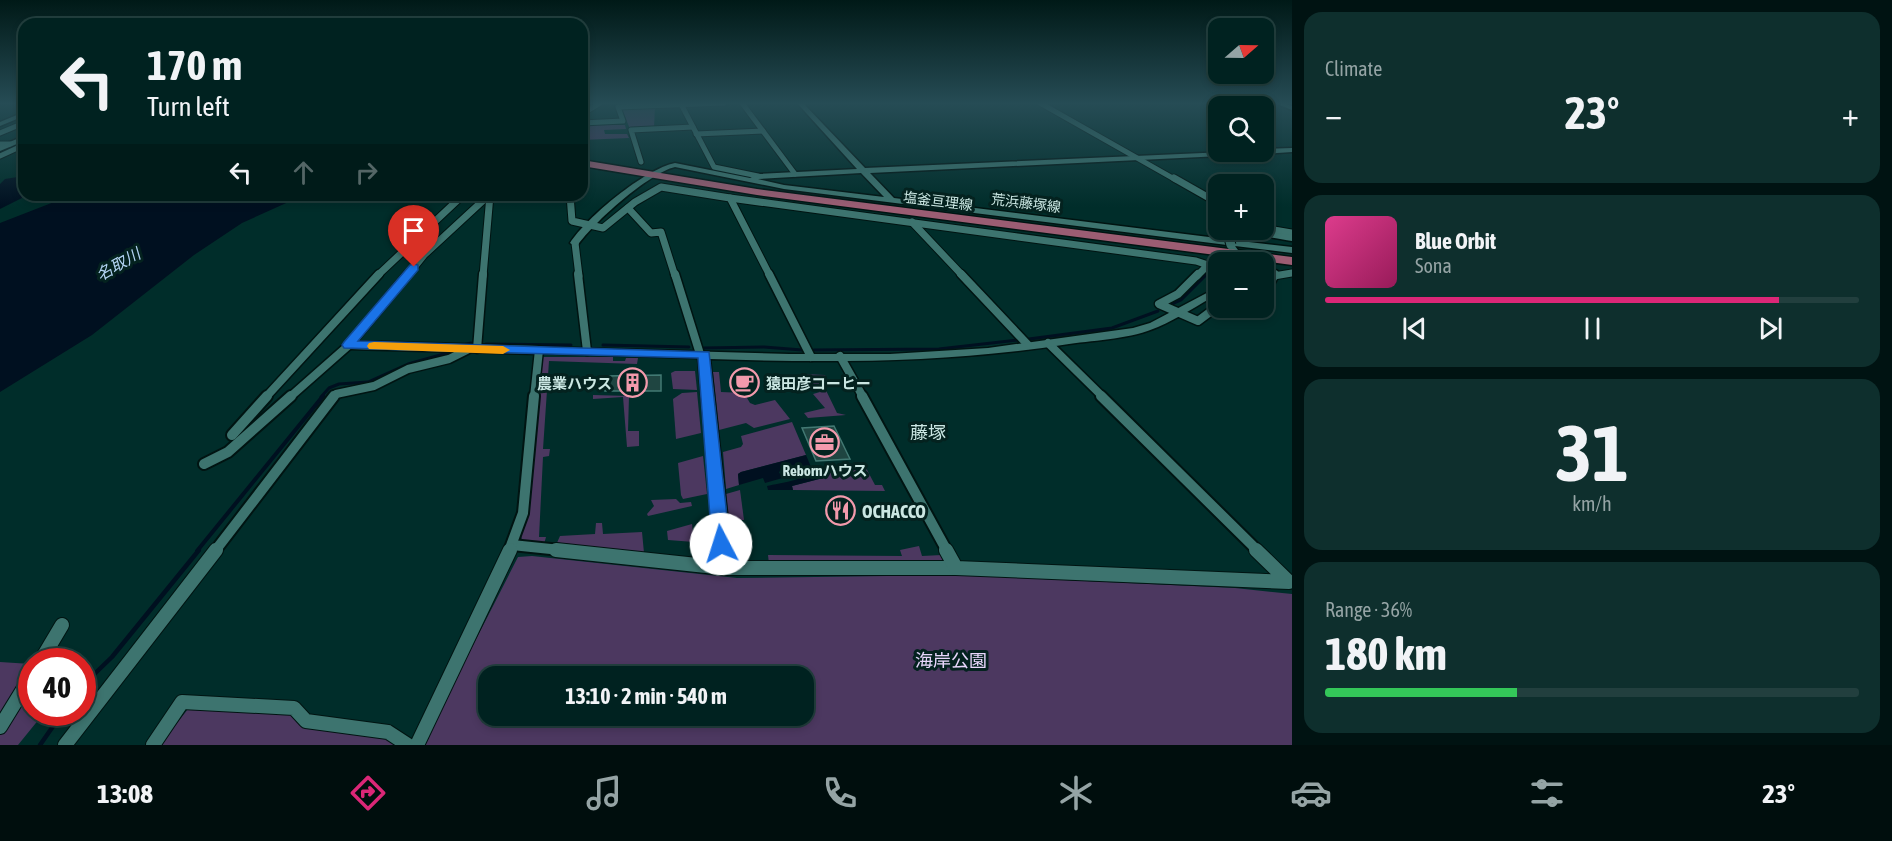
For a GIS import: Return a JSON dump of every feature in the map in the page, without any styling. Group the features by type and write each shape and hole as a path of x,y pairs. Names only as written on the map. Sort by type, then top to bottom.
{"main road":[{"name":"塩釜亘理線","path":"588,164 757,192 1235,250 1292,261"}],"street":[{"path":"633,138 641,162"},
{"path":"698,138 714,167 735,173 749,173 755,179 863,170 1208,154"},
{"path":"768,138 795,174"},
{"path":"833,138 891,200"},
{"path":"1102,138 1208,197"},
{"path":"0,149 18,141"},
{"path":"0,144 10,144"},
{"path":"0,156 18,148"},
{"path":"1274,151 1292,150"},
{"name":"荒浜藤塚線","path":"575,243 577,237 589,225 660,169 675,165 891,200 1292,250"},
{"path":"570,201 572,220 603,228 628,208 664,187 1205,264 1206,267 1178,294 1159,304 1198,321 1208,314"},
{"path":"730,198 811,357"},
{"path":"232,435 351,303 422,230 456,201"},
{"path":"204,465 228,452 349,345 424,255 483,201"},
{"path":"473,349 489,201"},
{"path":"628,208 651,233 661,232 702,354 725,568"},
{"path":"912,222 1028,345"},
{"path":"1274,230 1292,233"},
{"path":"1235,250 1241,233 1292,238"},
{"path":"575,243 587,351"},
{"path":"1274,276 1275,274 1292,273"},
{"path":"349,345 811,357 947,355 1134,331 1148,327 1208,295"},
{"path":"1048,342 1290,582"},
{"path":"65,745 336,394 374,386 408,369 473,349"},
{"path":"417,745 512,545 523,513 539,350"},
{"path":"840,356 956,567"},
{"path":"512,545 725,568 956,567 1290,582"},
{"path":"48,648 62,625"},
{"path":"0,727 18,698"},
{"path":"153,745 183,702 294,708 306,721 388,732 408,745"}],"green space":[{"path":"588,138 629,138 588,140"},
{"path":"543,357 613,357 613,361 638,358 637,364 549,361 543,449 550,449 549,456 543,457 539,537 546,537 544,544 522,540 521,536 533,458"},
{"path":"695,371 697,390 673,389 671,373"},
{"path":"713,372 719,372 721,392 744,393 750,403 755,405 775,400 790,419 754,428 746,423 719,430"},
{"path":"801,374 825,375 826,377 820,378 837,413 846,415 808,418 804,413 825,408 813,394 820,392 813,385 808,385"},
{"path":"697,392 701,433 676,439 673,399 682,393"},
{"path":"593,395 629,396 628,431 639,431 639,446 627,447 623,397 593,399"},
{"path":"792,422 806,455 741,472 738,474 739,485 726,489 723,452 741,447 743,444 741,436"},
{"path":"703,456 707,494 683,499 678,463"},
{"path":"865,466 875,485 882,485 885,491 793,490 792,486 823,478 826,475 824,470"},
{"path":"740,490 744,520 729,520 726,494"},
{"path":"676,499 680,503 691,502 692,506 648,516 647,514 654,506 651,500"},
{"path":"596,523 602,523 603,534 642,532 644,553 556,545 560,536 595,534"},
{"path":"692,524 694,542 668,540 667,531"},
{"path":"919,546 922,556 942,555 945,562 769,564 768,555 902,556 900,550"},
{"name":"海岸公園","path":"532,556 737,578 957,575 1235,588 1292,594 1292,745 422,745 518,557"},
{"path":"0,662 18,663 18,726 33,726 18,745 0,745"},
{"path":"188,709 288,712 303,728 387,736 398,745 160,745"}],"water":[{"path":"18,177 18,200 0,209 0,184 5,179"},
{"name":"名取川","path":"57,201 291,201 242,223 194,255 92,335 0,392 0,223"},
{"path":"806,455 811,467 807,472 789,476 788,469 781,468 779,473 786,477 765,483 763,478 739,485 738,474 741,472"},
{"path":"822,467 826,475 823,478 792,486 793,490 768,490 767,486 802,478 816,468"}],"building":[{"name":"農業ハウス","path":"661,375 661,391 605,391 606,376"},
{"name":"Rebornハウス","path":"834,426 850,459 816,461 802,428"}],"waterway":[{"path":"1172,304 1181,300 1208,273"},
{"path":"1029,339 1112,328 1158,311"},
{"path":"814,350 939,349 1018,340"},
{"path":"463,345 471,343"},
{"path":"486,344 571,345"},
{"path":"603,345 689,347"},
{"path":"704,348 764,347 802,350"},
{"path":"321,397 329,388 339,384 368,382 408,364 451,352"},
{"path":"197,551 323,396"},
{"path":"96,672 112,657 199,550"},
{"path":"40,745 53,726"}],"slow traffic":[{"path":"374,346 503,350"}],"place":[{"name":"農業ハウス","path":"633,383"},
{"name":"猿田彦コーヒー","path":"745,383"},
{"name":"Rebornハウス","path":"825,443"},
{"name":"OCHACCO","path":"841,511"}],"district":[{"name":"藤塚","path":"928,432"}],"route":[{"path":"414,267 349,345 704,355 721,544"}]}
